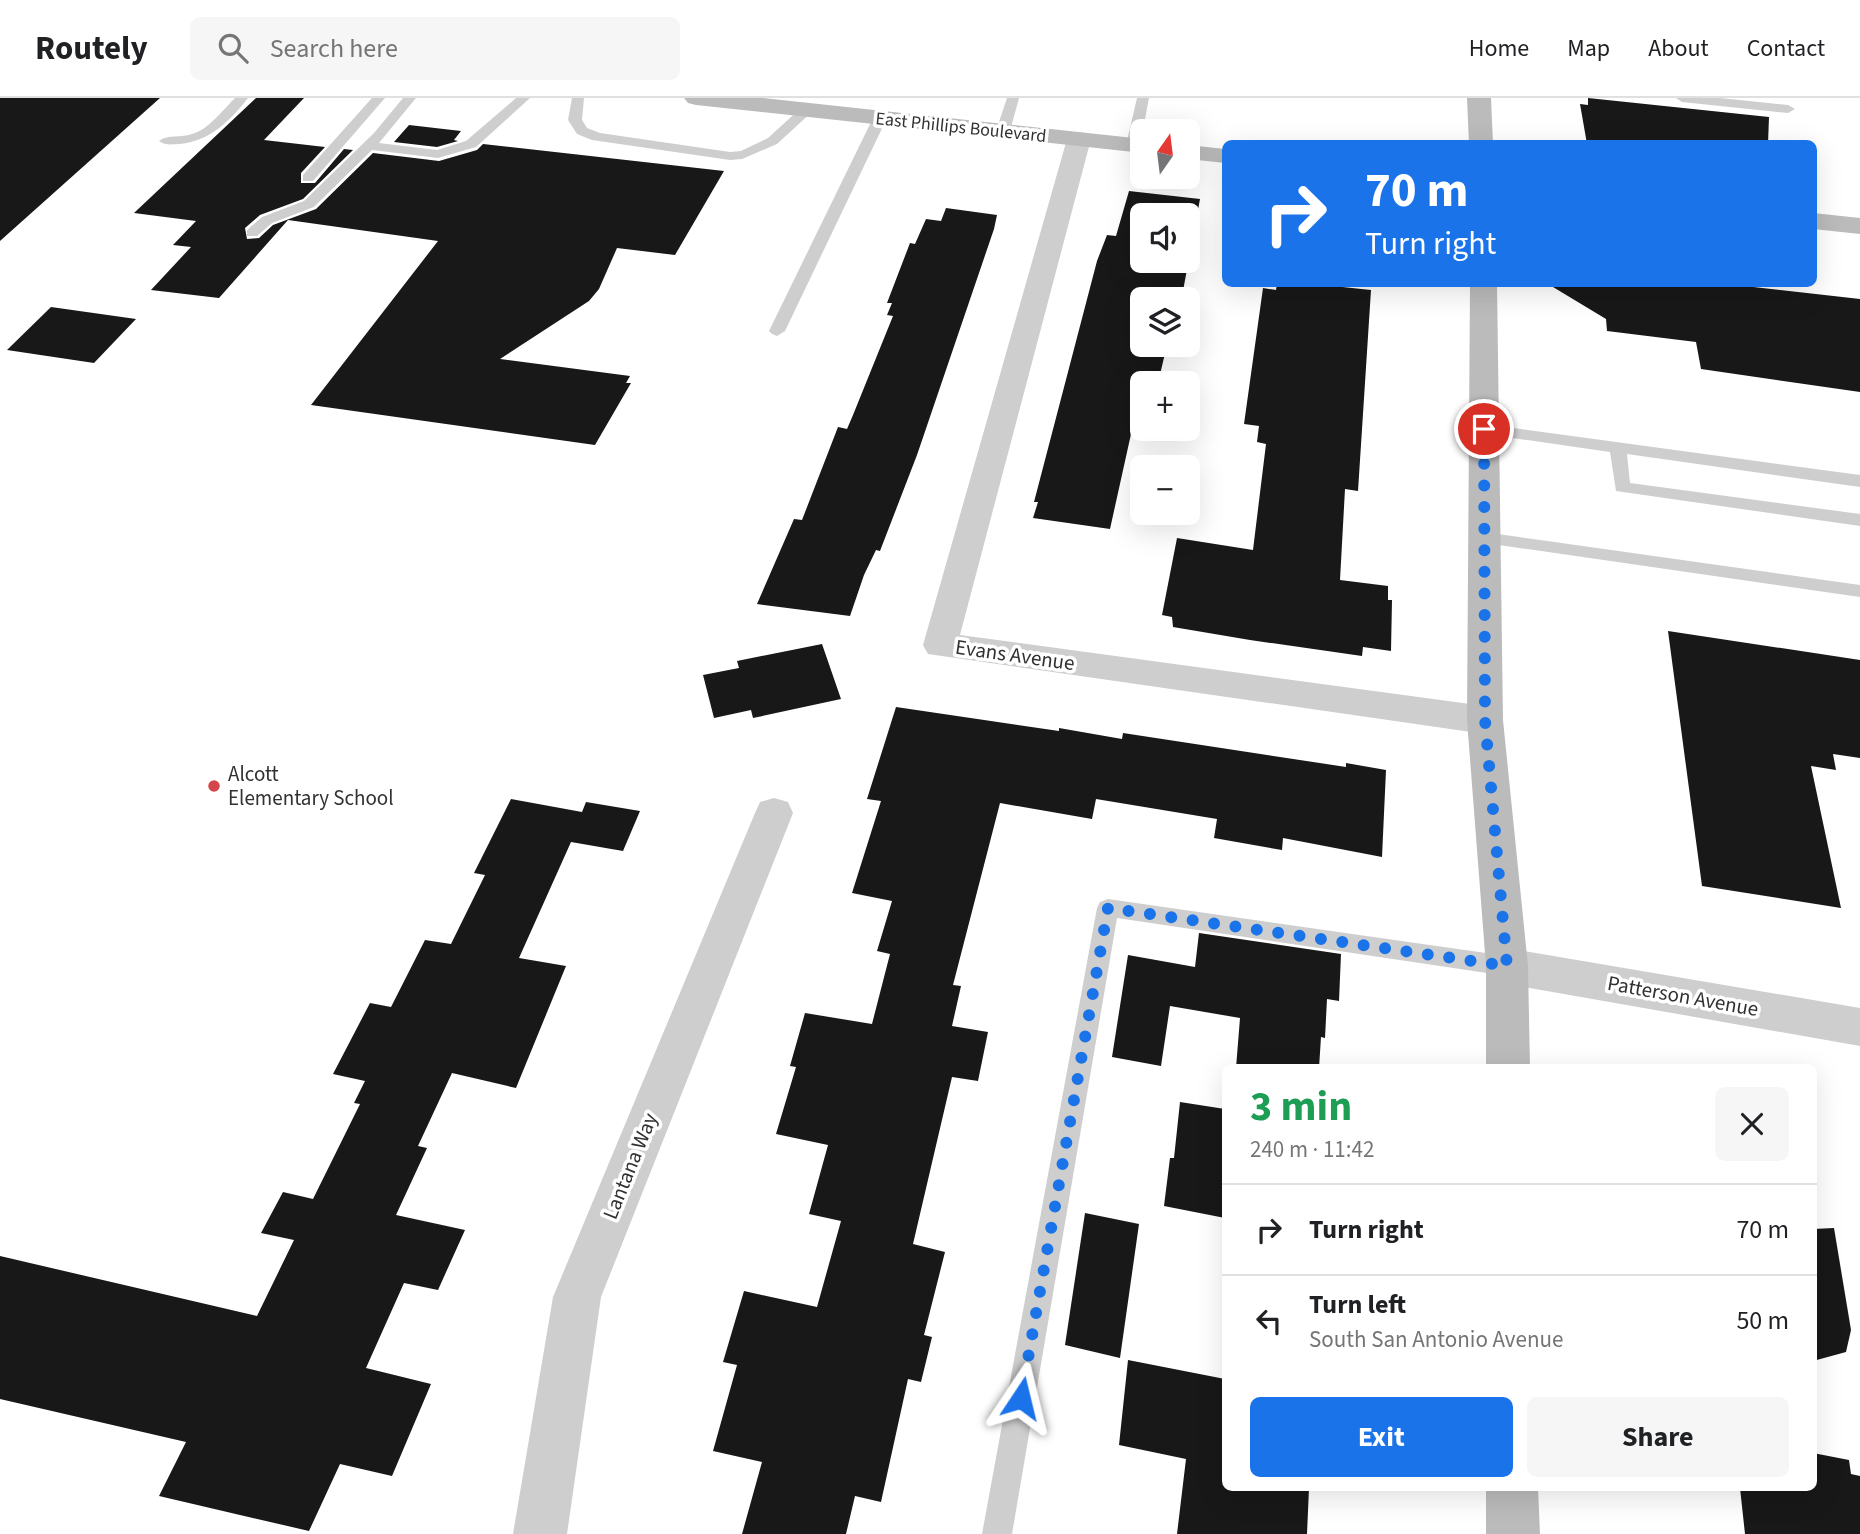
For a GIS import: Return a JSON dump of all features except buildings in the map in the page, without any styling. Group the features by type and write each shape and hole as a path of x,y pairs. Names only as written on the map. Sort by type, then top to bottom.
{"street":[{"path":"1479,98 1481,140"},
{"name":"East Phillips Boulevard","path":"706,99 1130,145"},
{"name":"Evans Avenue","path":"1079,139 940,645 1485,720"},
{"path":"1200,153 1222,156"},
{"path":"1817,221 1860,226"},
{"path":"1483,287 1485,720 1507,966 1508,1064"},
{"name":"Lantana Way","path":"540,1534 577,1297 774,813"},
{"name":"Patterson Avenue","path":"1507,966 1860,1027"},
{"path":"1512,1491 1513,1534"}],"lane":[{"path":"166,141 197,138 218,123 242,98"},
{"path":"308,178 379,98"},
{"path":"252,233 267,220 309,204 369,146 410,98"},
{"path":"369,146 438,154 471,144 524,98"},
{"path":"578,98 575,120 582,131 597,137 730,156 747,155 764,148 807,110"},
{"path":"1003,131 1013,98"},
{"path":"1141,119 1143,98"},
{"path":"1682,98 1788,109"},
{"path":"777,331 880,118"},
{"path":"1484,429 1860,481"},
{"path":"1618,448 1622,487 1860,520"},
{"path":"1484,538 1860,591"},
{"path":"997,1534 1108,908 1507,966"}],"place":[{"name":"Alcott Elementary School","path":"214,786"}],"route":[{"path":"1021,1398 1108,908 1507,966 1485,720 1484,429"}]}
